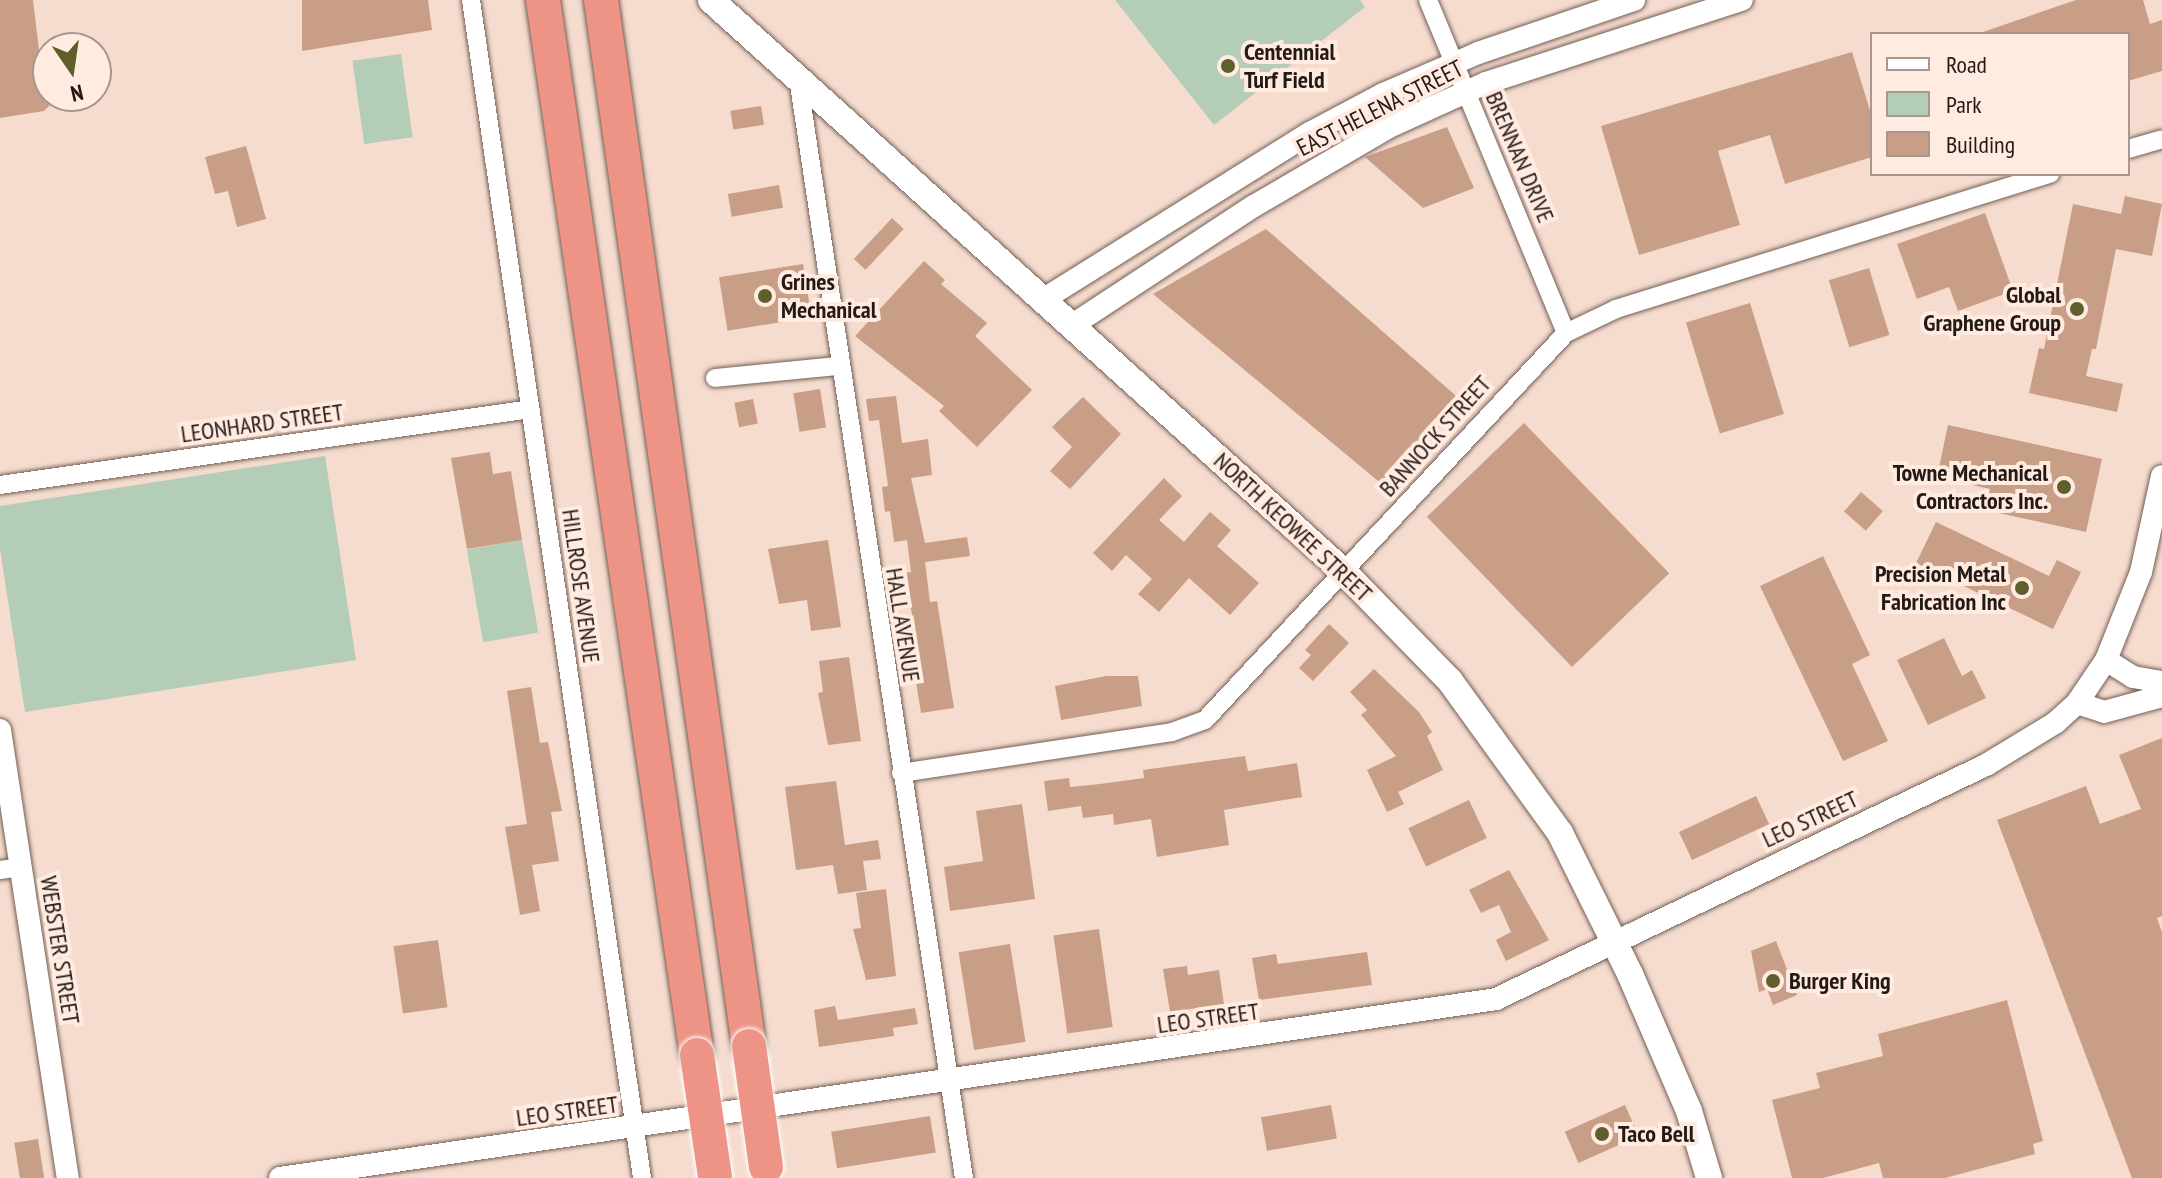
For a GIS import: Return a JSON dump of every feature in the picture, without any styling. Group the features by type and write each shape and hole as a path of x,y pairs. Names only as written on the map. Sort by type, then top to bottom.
{"highway":[{"path":"543,0 715,1177"},
{"path":"601,0 767,1173"}],"main road":[{"name":"NORTH KEOWEE STREET","path":"711,0 1344,572 1414,641 1490,732 1560,833 1614,940 1689,1111 1709,1178"}],"street":[{"name":"HILLROSE AVENUE","path":"471,0 642,1178"},
{"name":"BRENNAN DRIVE","path":"1428,0 1566,333"},
{"name":"EAST HELENA STREET","path":"1044,299 1310,133 1455,62 1634,0"},
{"name":"EAST HELENA STREET","path":"1071,326 1327,160 1467,92 1682,9 1742,0"},
{"name":"HALL AVENUE","path":"798,78 838,366 964,1178"},
{"path":"2130,148 2162,139"},
{"name":"BANNOCK STREET","path":"901,773 1191,727 1234,694 1566,333 1616,309 2044,176"},
{"path":"715,378 838,366"},
{"name":"LEONHARD STREET","path":"0,485 531,409"},
{"name":"LEO STREET","path":"280,1178 357,1173 635,1128 1474,1005 1559,970 1614,940 1986,765 2055,723 2077,703 2106,660 2141,572 2162,476"},
{"path":"2106,660 2133,677 2162,682"},
{"path":"2077,703 2104,712 2162,696"},
{"name":"WEBSTER STREET","path":"0,730 10,869 68,1178"}],"green space":[{"name":"Centennial Turf Field","path":"1115,0 1360,0 1365,7 1214,125"},
{"path":"401,54 413,137 364,144 352,61"},
{"path":"325,456 356,660 25,712 0,549 0,506"},
{"path":"522,540 538,633 483,642 467,550"}],"building":[{"path":"0,0 33,0 37,32 32,32 32,112 38,112 0,118"},
{"path":"302,0 428,0 432,30 302,51"},
{"path":"2076,0 2143,0 2150,24 2162,20 2162,71 2130,80 2130,32 1983,32"},
{"path":"1852,52 1870,110 1870,158 1785,184 1770,135 1718,151 1740,225 1639,255 1601,126"},
{"path":"761,106 764,125 733,130 730,111"},
{"path":"1447,127 1474,188 1423,208 1365,157"},
{"path":"246,146 266,219 237,227 228,191 215,194 205,157"},
{"path":"779,185 783,208 732,217 728,194"},
{"path":"2125,196 2162,204 2152,256 2116,249 2096,349 2092,349 2086,376 2123,384 2117,412 2029,393 2039,348 2044,349 2073,204 2121,214"},
{"path":"1985,213 2013,291 1958,311 1949,287 1917,299 1897,244"},
{"path":"892,218 904,229 866,270 854,259"},
{"path":"1266,229 1463,402 1383,485 1153,294"},
{"path":"924,261 945,280 941,284 987,323 975,336 1032,390 977,447 939,411 944,406 855,336"},
{"name":"Grines Mechanical","path":"803,264 811,317 727,331 719,277"},
{"path":"1869,268 1889,335 1849,347 1829,280"},
{"path":"1750,303 1784,414 1720,434 1686,323"},
{"path":"820,389 826,428 799,432 793,393"},
{"path":"896,396 902,443 928,439 932,475 911,478 925,543 967,537 970,556 925,562 930,602 937,601 954,708 921,713 913,663 920,662 909,597 899,599 896,574 911,572 907,540 894,542 890,511 885,512 882,487 888,486 879,420 869,421 866,399"},
{"path":"1083,397 1121,434 1070,489 1050,471 1072,447 1052,427"},
{"path":"753,399 758,424 739,427 734,403"},
{"path":"1524,423 1669,573 1572,667 1427,517"},
{"path":"1948,425 2102,459 2086,532 1985,510 1990,489 1937,477"},
{"path":"490,452 493,474 511,471 522,540 467,549 451,458"},
{"path":"1164,478 1182,496 1159,520 1184,542 1210,512 1231,530 1217,546 1259,583 1230,615 1189,578 1159,612 1138,594 1152,579 1126,555 1112,571 1093,553"},
{"path":"1861,492 1883,511 1866,531 1844,512"},
{"path":"1936,522 2049,576 2057,560 2081,572 2053,629 1916,563"},
{"path":"828,540 841,627 811,631 807,600 779,604 768,549"},
{"path":"1823,556 1870,655 1852,664 1888,741 1843,761 1760,586"},
{"path":"1329,624 1349,643 1313,681 1299,668 1311,655 1305,650"},
{"path":"1944,638 1962,676 1972,670 1986,698 1928,725 1897,660"},
{"path":"849,657 861,741 828,745 818,693 823,692 819,661"},
{"path":"1374,669 1419,712 1432,732 1427,736 1443,770 1398,792 1404,804 1387,812 1367,770 1396,756 1361,715 1367,710 1350,692"},
{"path":"1106,676 1138,676 1142,706 1061,720 1055,686"},
{"path":"531,687 540,743 548,742 562,811 551,812 559,861 532,865 540,911 520,915 505,827 527,824 507,691"},
{"path":"2162,738 2162,916 2157,918 2162,932 2162,1178 2132,1178 1997,820 2086,786 2100,824 2141,809 2119,755"},
{"path":"1245,756 1248,771 1297,763 1302,797 1224,810 1229,845 1157,857 1151,819 1114,825 1113,814 1083,818 1081,806 1048,811 1044,781 1069,778 1070,787 1100,784 1144,778 1143,770"},
{"path":"836,781 845,845 878,840 881,859 863,861 867,890 838,894 833,865 796,870 785,787"},
{"path":"1756,796 1769,824 1692,860 1679,832"},
{"path":"1469,800 1487,838 1426,866 1408,828"},
{"path":"1022,804 1035,899 950,911 944,867 983,861 976,811"},
{"path":"1509,870 1549,940 1506,961 1496,940 1511,932 1499,905 1481,913 1469,890"},
{"path":"886,889 896,976 866,980 853,929 861,928 856,893"},
{"path":"1099,929 1113,1027 1067,1033 1053,935"},
{"path":"438,940 447,1007 403,1014 393,946"},
{"name":"Burger King","path":"1776,941 1797,995 1773,1005 1767,989 1759,992 1751,951"},
{"path":"1010,944 1025,1042 974,1050 959,952"},
{"path":"1367,952 1372,985 1259,1000 1252,958 1276,954 1278,964"},
{"path":"1187,966 1188,975 1219,970 1224,1004 1170,1012 1163,969"},
{"path":"2007,1000 2043,1141 2033,1144 2035,1154 1945,1178 1883,1178 1879,1163 1823,1178 1792,1178 1772,1100 1820,1088 1816,1073 1883,1056 1878,1034"},
{"path":"835,1006 838,1020 915,1008 918,1024 893,1028 894,1036 819,1047 814,1010"},
{"path":"1331,1105 1337,1138 1267,1151 1261,1117"},
{"name":"Taco Bell","path":"1625,1105 1639,1136 1579,1163 1565,1132"},
{"path":"930,1116 936,1153 837,1168 831,1132"},
{"path":"38,1139 44,1178 20,1178 14,1143"}],"place":[{"name":"Centennial Turf Field","path":"1228,66"},
{"name":"Grines Mechanical","path":"765,296"},
{"name":"Global Graphene Group","path":"2077,309"},
{"name":"Towne Mechanical Contractors Inc.","path":"2064,487"},
{"name":"Precision Metal Fabrication Inc","path":"2022,588"},
{"name":"Burger King","path":"1773,981"},
{"name":"Taco Bell","path":"1602,1134"}]}
